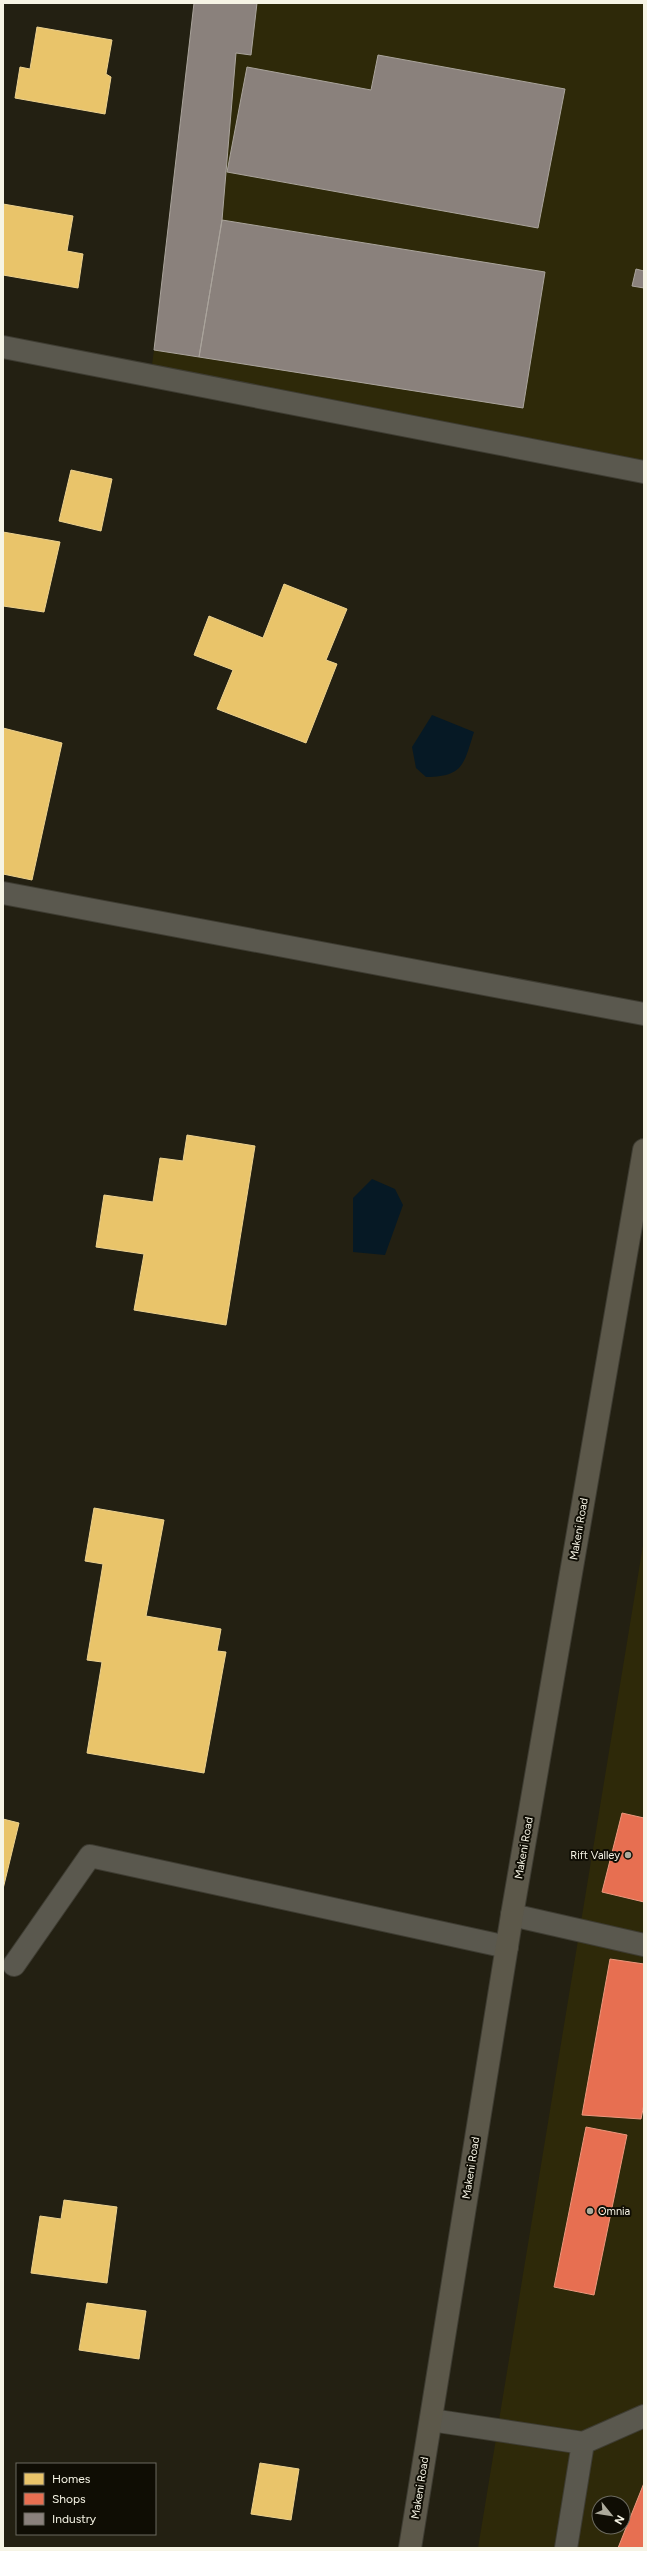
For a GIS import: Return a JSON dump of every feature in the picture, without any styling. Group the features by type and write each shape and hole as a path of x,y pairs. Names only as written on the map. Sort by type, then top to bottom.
{"main road":[{"name":"Makeni Road","path":"410,2548 512,1915 644,1150"}],"street":[{"path":"3,347 644,472"},
{"path":"3,893 644,1014"},
{"path":"14,1966 90,1856 507,1947"},
{"path":"512,1915 644,1945"},
{"path":"431,2420 583,2442 644,2416"},
{"path":"566,2548 583,2442"}],"shaded area":[{"path":"200,3 644,3 644,470 152,365"},
{"path":"644,1539 644,2548 478,2548"}],"water":[{"path":"432,715 474,732 468,752 460,766 455,771 439,776 426,777 416,768 412,747"},
{"path":"372,1179 395,1189 403,1205 385,1255 353,1252 353,1198"}],"building: Homes":[{"path":"37,27 112,40 106,74 111,77 105,114 15,98 20,67 30,69"},
{"path":"3,204 73,216 67,251 83,254 78,288 3,275"},
{"path":"71,470 112,479 101,531 59,521"},
{"path":"3,532 60,542 44,612 3,606"},
{"path":"284,584 347,609 326,660 337,664 306,743 217,709 233,670 194,655 209,616 263,638"},
{"path":"3,728 62,743 32,880 3,874"},
{"path":"187,1135 255,1146 226,1325 134,1310 144,1254 96,1247 104,1195 153,1202 160,1158 183,1161"},
{"path":"94,1508 164,1520 146,1616 221,1629 217,1651 226,1652 204,1773 87,1753 102,1662 87,1660 103,1564 85,1561"},
{"path":"3,1819 19,1823 3,1889"},
{"path":"64,2200 117,2207 107,2283 31,2273 40,2216 61,2219"},
{"path":"87,2303 146,2311 139,2359 79,2350"},
{"path":"260,2463 299,2469 291,2520 251,2514"}],"building: Shops":[{"name":"Rift Valley","path":"622,1813 644,1818 644,1902 602,1892"},
{"path":"610,1959 644,1964 644,2104 641,2119 582,2115"},
{"name":"Omnia","path":"586,2127 627,2135 594,2295 554,2287"},
{"path":"644,2483 644,2548 618,2548 623,2535 631,2535 631,2516"}],"building: Industry":[{"path":"194,3 257,3 251,55 236,53 222,220 199,357 154,350"},
{"path":"378,55 565,89 538,228 227,172 247,67 371,90"},
{"path":"222,220 545,272 523,408 199,357"},
{"path":"636,269 644,271 644,288 632,286"}],"place":[{"name":"Rift Valley","path":"628,1855"},
{"name":"Omnia","path":"590,2211"}]}
